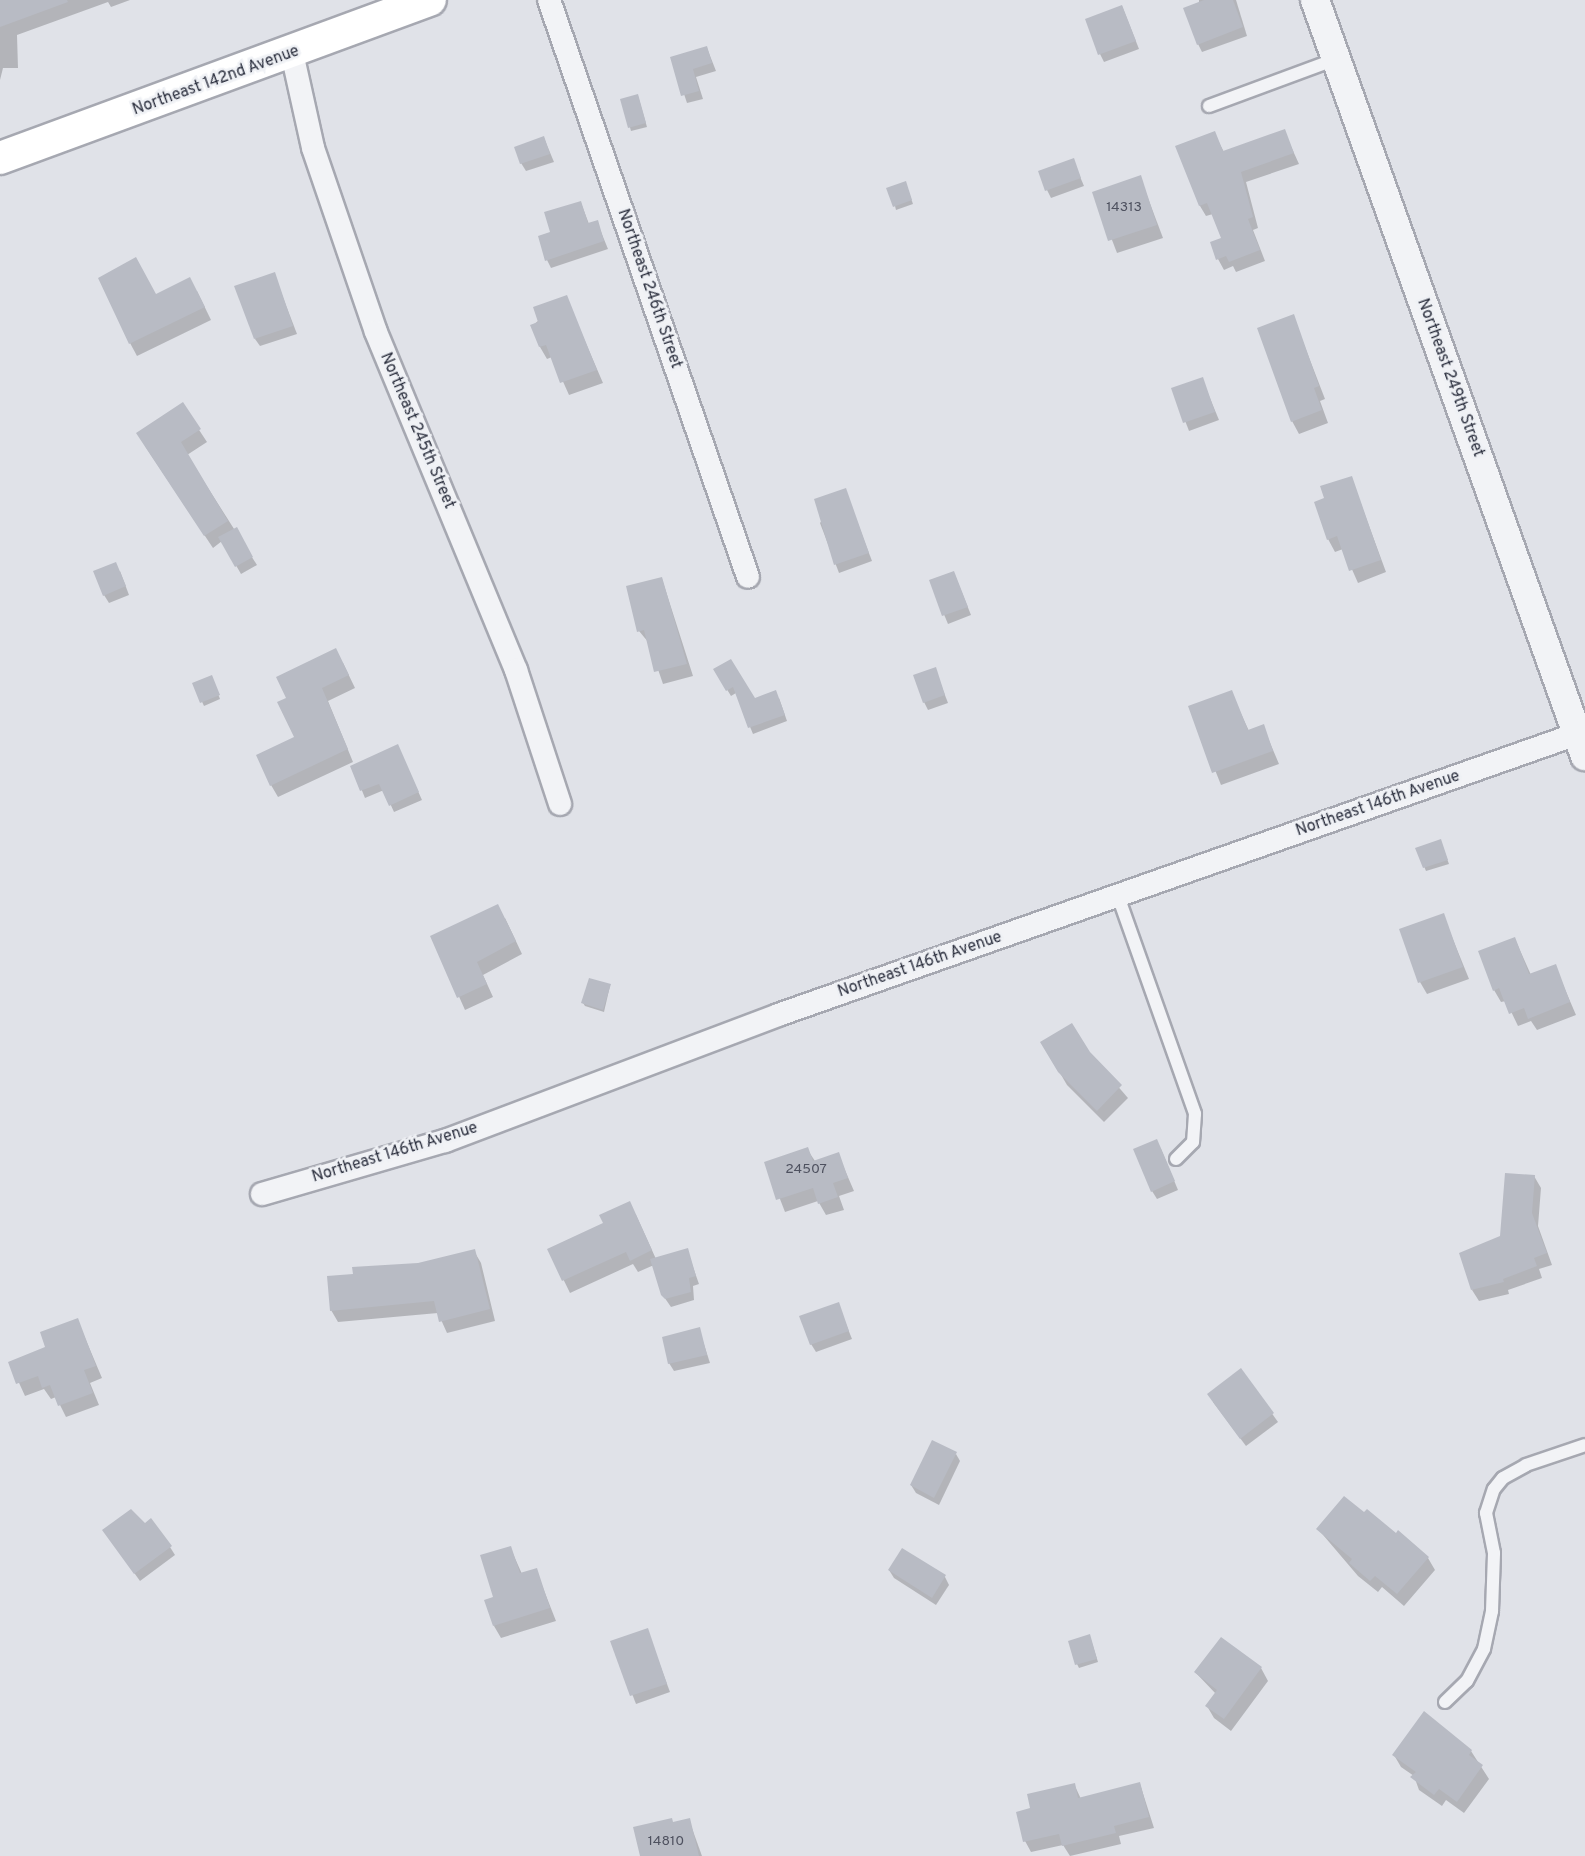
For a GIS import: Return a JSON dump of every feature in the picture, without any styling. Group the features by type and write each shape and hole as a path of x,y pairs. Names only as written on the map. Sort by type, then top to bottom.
{"main road":[{"name":"Northeast 142nd Avenue","path":"0,158 292,53 430,0"}],"street":[{"name":"Northeast 246th Street","path":"549,0 748,578"},
{"name":"Northeast 249th Street","path":"1315,0 1581,745"},
{"name":"Northeast 245th Street","path":"292,53 313,148 376,332 516,670 560,804"},
{"name":"Northeast 146th Avenue","path":"262,1194 445,1141 778,1015 1118,896 1581,745"}],"lane":[{"path":"1209,106 1336,59"},
{"path":"1118,896 1195,1114 1193,1142 1176,1160"},
{"path":"1444,1702 1467,1681 1484,1649 1492,1611 1494,1553 1486,1513 1494,1490 1503,1478 1526,1465 1585,1445"}],"building":[{"path":"0,0 67,0 68,2 0,27"},
{"path":"1204,0 1233,0 1243,27 1197,45 1183,8"},
{"path":"1122,5 1136,41 1098,55 1085,19"},
{"path":"707,46 712,63 693,69 699,91 681,96 670,57"},
{"path":"638,94 646,123 628,128 620,99"},
{"path":"1285,129 1294,153 1241,172 1253,217 1248,219 1260,250 1229,262 1226,256 1216,260 1210,242 1221,238 1207,203 1199,206 1175,146 1215,131 1223,151"},
{"path":"544,136 550,154 520,164 514,147"},
{"path":"1074,158 1081,178 1045,191 1038,171"},
{"path":"1141,175 1157,225 1108,241 1092,192"},
{"path":"906,181 912,200 893,207 886,188"},
{"path":"581,201 588,223 598,220 604,241 545,261 538,236 550,232 544,212"},
{"path":"136,257 156,294 190,277 205,307 129,344 98,278"},
{"path":"275,272 293,326 254,339 234,286"},
{"path":"567,295 597,370 560,383 546,345 539,347 530,325 538,322 533,307"},
{"path":"1294,314 1319,386 1314,388 1322,410 1291,422 1257,328"},
{"path":"1203,377 1215,412 1183,423 1171,388"},
{"path":"183,402 201,429 181,442 228,521 204,536 136,433"},
{"path":"1352,476 1381,560 1349,571 1337,536 1327,540 1314,502 1324,498 1320,486"},
{"path":"846,488 869,553 834,565 814,499"},
{"path":"237,527 253,557 235,567 218,537"},
{"path":"116,562 126,586 103,596 93,571"},
{"path":"954,571 968,607 942,616 929,580"},
{"path":"662,577 687,664 654,672 644,630 637,632 626,586"},
{"path":"336,648 349,675 322,688 348,749 270,786 256,755 294,737 277,702 286,698 276,677"},
{"path":"731,659 755,698 776,690 785,715 748,728 733,687 726,691 713,669"},
{"path":"936,667 945,695 923,703 913,675"},
{"path":"212,675 220,695 200,703 192,683"},
{"path":"1232,690 1248,730 1264,724 1273,751 1212,773 1188,706"},
{"path":"398,744 419,792 389,806 379,784 360,791 350,766"},
{"path":"1441,839 1448,860 1423,868 1415,848"},
{"path":"498,904 516,941 477,962 487,984 457,998 430,936"},
{"path":"1444,913 1463,967 1418,983 1399,929"},
{"path":"1515,937 1529,974 1556,964 1570,1002 1528,1019 1524,1008 1509,1014 1499,988 1493,991 1478,951"},
{"path":"589,978 611,984 603,1010 581,1003"},
{"path":"1072,1023 1090,1052 1122,1085 1097,1111 1058,1072 1040,1042"},
{"path":"1157,1139 1175,1181 1151,1192 1133,1149"},
{"path":"808,1147 813,1161 839,1152 848,1178 833,1183 838,1197 818,1204 813,1188 776,1200 764,1162"},
{"path":"1505,1173 1535,1175 1532,1213 1547,1253 1534,1258 1537,1266 1503,1279 1504,1282 1471,1290 1459,1253 1500,1236"},
{"path":"630,1201 652,1250 630,1261 626,1252 562,1281 547,1249 603,1223 599,1215"},
{"path":"688,1248 696,1276 689,1278 691,1292 665,1299 661,1295 650,1259"},
{"path":"475,1249 490,1309 439,1322 434,1301 330,1311 327,1276 353,1274 352,1267 418,1263"},
{"path":"839,1302 849,1331 810,1345 799,1316"},
{"path":"78,1318 96,1366 84,1370 93,1393 58,1406 50,1385 42,1388 38,1376 16,1384 8,1362 45,1347 40,1332"},
{"path":"700,1327 707,1355 668,1364 662,1337"},
{"path":"1241,1368 1274,1413 1240,1439 1207,1394"},
{"path":"932,1440 957,1452 934,1498 910,1485"},
{"path":"1344,1496 1364,1512 1367,1509 1396,1533 1398,1530 1429,1557 1397,1594 1375,1576 1370,1581 1349,1563 1352,1559 1316,1529"},
{"path":"131,1509 145,1523 151,1518 172,1546 134,1574 102,1530"},
{"path":"511,1546 520,1573 537,1568 550,1608 493,1626 484,1600 493,1597 480,1555"},
{"path":"902,1548 946,1575 932,1598 888,1570"},
{"path":"648,1628 667,1684 630,1696 610,1641"},
{"path":"1090,1634 1097,1659 1075,1665 1068,1641"},
{"path":"1221,1637 1262,1667 1224,1719 1205,1706 1217,1690 1194,1672"},
{"path":"1424,1711 1472,1750 1469,1755 1483,1765 1457,1802 1439,1789 1434,1795 1410,1777 1416,1772 1392,1755"},
{"path":"1140,1782 1149,1817 1114,1826 1116,1833 1062,1846 1059,1834 1023,1842 1016,1812 1030,1808 1027,1794 1075,1783 1078,1798"},
{"path":"672,1818 673,1822 690,1818 699,1856 640,1856 633,1827"}]}
